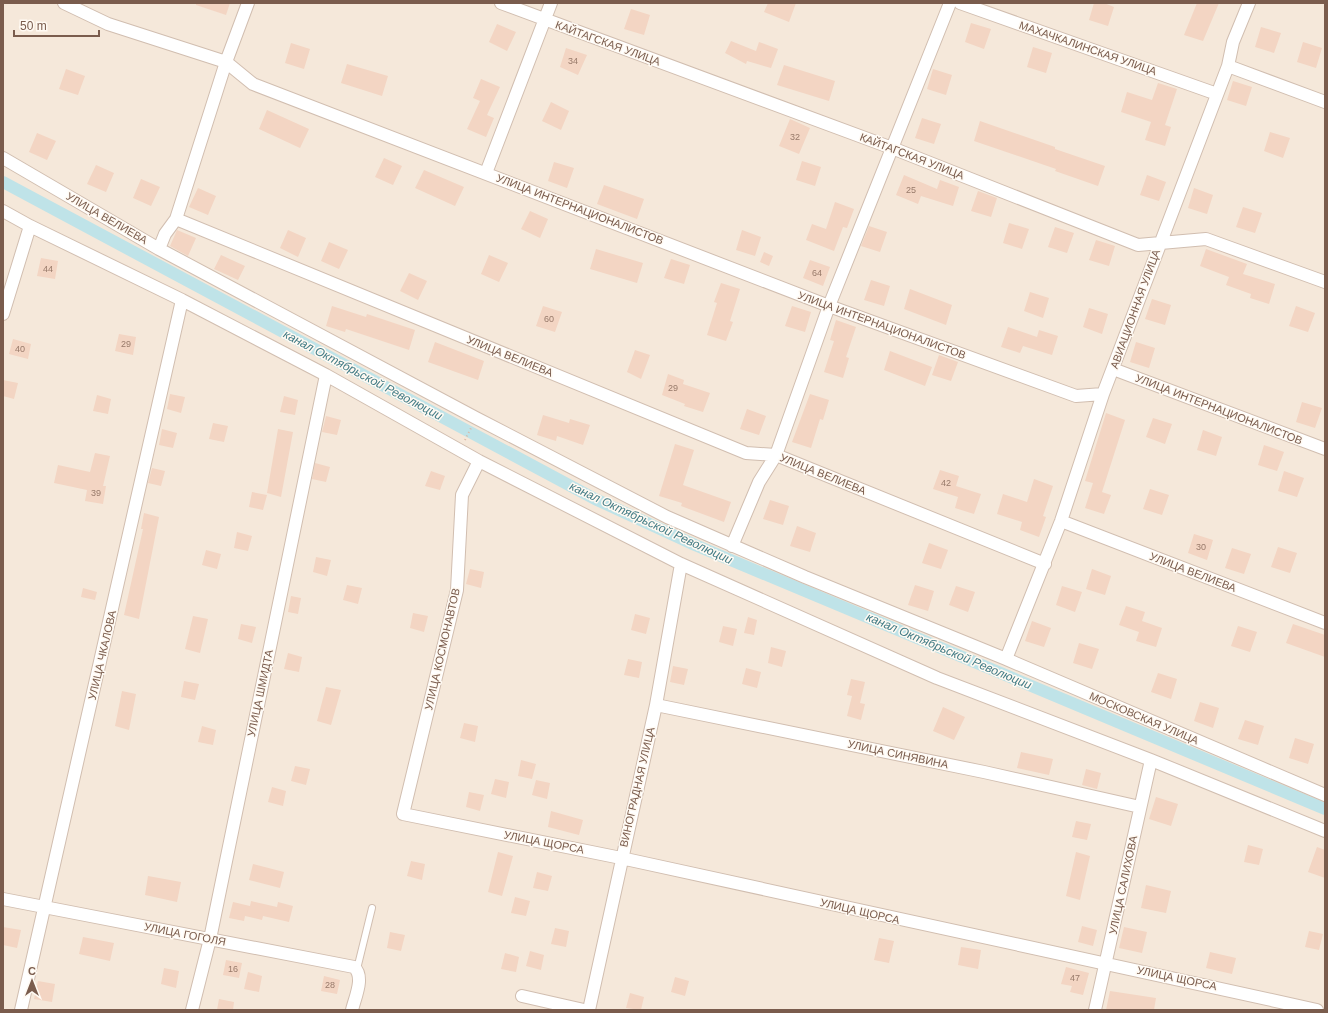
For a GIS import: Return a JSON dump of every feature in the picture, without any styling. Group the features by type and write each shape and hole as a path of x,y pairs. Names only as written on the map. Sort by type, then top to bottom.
{"street":[{"name":"УЛИЦА ИНТЕРНАЦИОНАЛИСТОВ","path":"64,3 108,24 226,62 253,84 829,306 1076,396 1103,394"},
{"path":"176,219 226,62 248,3"},
{"name":"КАЙТАГСКАЯ УЛИЦА","path":"501,3 892,148 1138,245 1206,239 1325,282"},
{"path":"486,173 551,3"},
{"path":"732,546 759,482 776,455 829,306 950,3"},
{"name":"МАХАЧКАЛИНСКАЯ УЛИЦА","path":"960,3 1216,94"},
{"name":"АВИАЦИОННАЯ УЛИЦА","path":"1006,659 1061,521 1103,394 1216,94 1228,66 1233,42 1249,3"},
{"path":"1228,66 1325,102"},
{"name":"УЛИЦА ВЕЛИЕВА","path":"3,158 159,249 165,234 176,219 746,453 776,455 1045,564"},
{"path":"3,211 30,226 182,300 326,375 479,461 681,564 937,678 1151,760 1325,831"},
{"path":"3,314 30,226"},
{"name":"МОСКОВСКАЯ УЛИЦА","path":"159,249 469,415 660,514 732,546 1006,659 1325,795"},
{"name":"УЛИЦА ЧКАЛОВА","path":"21,1010 182,300"},
{"name":"УЛИЦА ИНТЕРНАЦИОНАЛИСТОВ","path":"1113,369 1325,449"},
{"name":"УЛИЦА ШМИДТА","path":"192,1010 210,939 326,375"},
{"name":"УЛИЦА КОСМОНАВТОВ","path":"403,814 457,590 462,495 479,461"},
{"name":"УЛИЦА ВЕЛИЕВА","path":"1061,521 1325,623"},
{"name":"ВИНОГРАДНАЯ УЛИЦА","path":"589,1010 621,858 656,705 681,564"},
{"name":"УЛИЦА СИНЯВИНА","path":"656,705 984,772 1140,807"},
{"name":"УЛИЦА САЛИХОВА","path":"1095,1010 1151,760"},
{"name":"УЛИЦА ЩОРСА","path":"403,814 621,858 950,930 1106,962 1317,1010"},
{"name":"УЛИЦА ГОГОЛЯ","path":"3,899 354,967 358,974"},
{"path":"352,1010 358,974"},
{"path":"522,996 584,1010"}],"lane":[{"path":"358,974 372,908"}],"path":[{"path":"463,444 473,425"}],"shaded area":[{"path":"3,3 1325,3 1325,1010 3,1010"}],"building":[{"path":"196,3 230,3 226,15 196,5"},
{"path":"768,3 796,3 789,22 764,12"},
{"path":"1094,3 1104,3 1114,7 1108,26 1089,20"},
{"path":"1197,3 1219,3 1203,41 1184,35"},
{"path":"631,9 650,15 644,35 624,29"},
{"path":"971,23 991,29 984,49 965,42"},
{"path":"497,24 516,32 507,51 489,42"},
{"path":"1261,27 1281,33 1274,53 1255,47"},
{"path":"731,41 756,51 759,42 778,49 771,68 747,61 746,64 725,53"},
{"path":"1303,42 1322,48 1316,68 1297,62"},
{"path":"291,43 310,49 304,69 285,63"},
{"path":"1033,47 1052,53 1046,73 1027,67"},
{"path":"566,48 587,55 578,75 560,67"},
{"path":"347,64 388,76 382,96 341,83"},
{"path":"784,65 835,81 829,101 777,85"},
{"path":"66,69 85,76 78,95 59,89"},
{"path":"933,69 952,75 946,95 927,89"},
{"path":"481,79 500,87 487,115 494,118 486,137 467,129 480,101 473,98"},
{"path":"1233,81 1252,87 1246,106 1227,100"},
{"path":"1158,83 1177,89 1165,125 1171,127 1165,146 1145,140 1151,122 1121,112 1127,92 1152,100"},
{"path":"551,102 569,111 561,130 542,121"},
{"path":"267,110 309,129 300,148 259,129"},
{"path":"922,118 941,124 934,144 915,138"},
{"path":"790,119 810,128 799,154 779,146"},
{"path":"980,121 1105,166 1098,186 1055,171 1056,169 974,141"},
{"path":"1270,132 1290,138 1283,158 1264,151"},
{"path":"37,133 56,141 47,160 29,152"},
{"path":"384,158 402,166 393,185 375,177"},
{"path":"802,161 821,167 815,186 796,180"},
{"path":"554,162 574,168 567,188 548,181"},
{"path":"96,165 114,173 106,192 87,184"},
{"path":"424,170 464,187 455,206 415,188"},
{"path":"904,175 937,189 940,180 959,187 953,206 921,196 918,204 896,195"},
{"path":"1147,175 1166,182 1159,201 1140,195"},
{"path":"141,179 160,187 151,206 133,198"},
{"path":"604,185 644,199 637,219 597,204"},
{"path":"198,188 216,196 208,215 189,207"},
{"path":"1194,188 1213,195 1207,214 1188,208"},
{"path":"978,191 997,198 991,217 971,211"},
{"path":"835,202 854,209 847,228 843,227 834,251 806,240 812,224 826,229"},
{"path":"1243,207 1262,213 1255,233 1236,227"},
{"path":"530,211 548,219 540,238 521,229"},
{"path":"1009,223 1029,229 1022,249 1003,243"},
{"path":"869,226 887,232 880,252 861,246"},
{"path":"1055,227 1074,233 1067,253 1048,247"},
{"path":"177,230 196,238 188,256 170,246"},
{"path":"288,230 306,238 298,257 280,248"},
{"path":"742,230 761,237 755,256 736,250"},
{"path":"1096,240 1115,246 1109,266 1089,260"},
{"path":"329,242 348,250 339,269 321,261"},
{"path":"596,249 643,263 637,283 590,269"},
{"path":"1206,249 1247,264 1243,274 1275,284 1269,304 1250,298 1251,294 1226,285 1229,277 1200,266"},
{"path":"764,252 773,256 769,266 760,262"},
{"path":"221,255 245,266 238,280 214,269"},
{"path":"489,255 508,263 499,282 481,274"},
{"path":"41,258 58,261 55,279 37,276"},
{"path":"671,259 690,265 684,284 664,278"},
{"path":"810,260 830,267 823,286 803,278"},
{"path":"409,273 427,281 418,300 400,291"},
{"path":"871,280 890,286 884,306 864,300"},
{"path":"721,283 740,289 730,321 733,322 726,341 707,335 717,303 714,302"},
{"path":"910,289 952,305 946,325 904,309"},
{"path":"1030,292 1049,298 1043,318 1024,311"},
{"path":"1152,299 1171,305 1165,325 1145,319"},
{"path":"332,306 366,317 367,314 415,330 409,350 346,329 345,332 326,326"},
{"path":"543,306 562,312 555,332 536,326"},
{"path":"792,306 811,312 805,332 785,326"},
{"path":"1296,306 1315,313 1308,332 1289,326"},
{"path":"1089,308 1108,314 1102,334 1083,327"},
{"path":"836,320 856,327 846,357 849,358 843,378 824,372 834,341 830,340"},
{"path":"1008,327 1037,337 1039,330 1058,336 1052,355 1023,346 1020,353 1001,347"},
{"path":"119,334 136,337 133,355 115,351"},
{"path":"13,339 31,344 28,359 9,354"},
{"path":"435,342 484,361 478,380 428,362"},
{"path":"1136,342 1155,348 1149,368 1130,362"},
{"path":"635,350 650,355 641,379 627,372"},
{"path":"890,351 932,367 925,386 884,370"},
{"path":"939,355 958,362 951,381 932,375"},
{"path":"668,374 684,380 683,384 710,393 703,412 684,406 685,404 662,395"},
{"path":"3,380 18,383 14,399 3,396"},
{"path":"170,394 185,397 181,413 167,409"},
{"path":"810,394 829,400 823,420 820,419 811,448 792,442"},
{"path":"97,395 111,399 108,414 93,411"},
{"path":"284,396 298,400 295,415 280,412"},
{"path":"1302,402 1322,408 1315,428 1296,422"},
{"path":"747,409 766,416 759,435 740,429"},
{"path":"1106,413 1125,420 1102,492 1111,495 1104,514 1085,508 1093,483 1085,481"},
{"path":"543,415 569,423 570,419 590,425 583,445 557,436 556,441 537,435"},
{"path":"326,416 341,420 337,435 322,432"},
{"path":"1153,418 1172,424 1165,444 1146,437"},
{"path":"213,423 228,426 224,442 209,439"},
{"path":"162,429 177,433 173,448 159,445"},
{"path":"278,429 293,432 281,497 267,493"},
{"path":"1203,430 1222,437 1216,456 1197,450"},
{"path":"675,444 694,450 683,485 731,502 724,522 681,506 682,503 659,496"},
{"path":"1264,445 1284,452 1277,471 1258,465"},
{"path":"95,453 110,456 103,486 106,486 103,504 85,501 87,490 54,483 58,465 90,472"},
{"path":"315,463 330,467 326,482 312,479"},
{"path":"152,468 165,471 161,486 148,483"},
{"path":"940,470 959,476 956,486 981,494 974,514 955,508 958,497 933,489"},
{"path":"431,471 445,476 440,490 425,486"},
{"path":"1284,471 1304,478 1297,497 1278,491"},
{"path":"1034,479 1053,486 1043,516 1046,517 1039,537 1020,530 1022,522 997,514 1003,494 1027,502"},
{"path":"1150,489 1169,495 1162,515 1143,509"},
{"path":"252,492 267,495 263,510 249,507"},
{"path":"770,500 789,506 783,525 763,519"},
{"path":"144,513 159,517 139,619 124,615 143,529 141,529"},
{"path":"797,526 816,533 810,552 790,546"},
{"path":"237,532 252,536 248,551 234,548"},
{"path":"1194,534 1213,540 1207,560 1188,553"},
{"path":"929,543 948,550 941,569 922,563"},
{"path":"1278,547 1297,553 1290,573 1271,567"},
{"path":"1232,548 1251,554 1244,574 1225,568"},
{"path":"206,550 221,554 217,569 202,565"},
{"path":"316,557 331,560 327,576 313,572"},
{"path":"470,569 484,572 481,588 466,584"},
{"path":"1092,569 1111,576 1105,595 1086,589"},
{"path":"347,585 362,588 358,604 343,600"},
{"path":"915,585 934,591 928,611 908,605"},
{"path":"956,586 975,592 968,612 949,605"},
{"path":"1062,586 1082,592 1075,612 1056,605"},
{"path":"83,588 97,592 95,600 81,597"},
{"path":"291,596 301,598 298,614 288,612"},
{"path":"1126,606 1145,612 1142,621 1162,628 1156,647 1136,641 1139,632 1119,625"},
{"path":"413,613 428,616 424,632 410,628"},
{"path":"635,614 650,618 646,634 631,630"},
{"path":"193,616 208,619 200,653 185,649"},
{"path":"748,617 757,620 754,635 744,633"},
{"path":"1032,621 1051,628 1044,647 1025,641"},
{"path":"241,624 256,627 252,643 238,639"},
{"path":"1293,624 1325,635 1325,657 1286,643"},
{"path":"723,626 737,629 733,646 719,642"},
{"path":"1238,626 1257,632 1250,652 1231,646"},
{"path":"1079,643 1099,649 1092,669 1073,663"},
{"path":"771,647 786,651 782,667 768,663"},
{"path":"288,653 302,657 299,672 284,669"},
{"path":"628,659 642,662 639,678 624,675"},
{"path":"673,666 688,669 684,685 670,682"},
{"path":"746,668 761,672 757,688 742,684"},
{"path":"1158,673 1177,679 1171,699 1151,692"},
{"path":"851,679 865,682 860,703 865,704 861,720 847,716 852,696 847,695"},
{"path":"184,681 199,684 195,700 181,697"},
{"path":"326,687 341,690 331,725 317,721"},
{"path":"122,691 136,694 129,730 115,726"},
{"path":"1200,702 1219,708 1213,728 1194,721"},
{"path":"943,707 965,717 954,740 933,731"},
{"path":"1245,720 1264,726 1258,745 1238,739"},
{"path":"464,723 478,726 475,742 460,738"},
{"path":"202,726 216,730 213,745 198,742"},
{"path":"1295,738 1314,744 1308,764 1289,758"},
{"path":"1021,752 1053,759 1049,775 1017,768"},
{"path":"521,760 536,764 532,779 518,776"},
{"path":"295,766 310,769 306,785 291,781"},
{"path":"1086,769 1101,773 1097,789 1082,785"},
{"path":"495,779 509,782 506,798 491,794"},
{"path":"536,780 550,783 547,799 532,795"},
{"path":"272,787 286,791 283,806 268,802"},
{"path":"469,792 484,795 480,811 466,807"},
{"path":"1156,797 1178,804 1171,826 1149,819"},
{"path":"551,811 583,820 579,835 548,827"},
{"path":"1076,821 1091,824 1087,840 1072,837"},
{"path":"1248,845 1263,849 1259,865 1244,862"},
{"path":"1317,847 1325,850 1325,878 1308,872"},
{"path":"498,852 513,856 502,896 488,892"},
{"path":"1076,852 1090,856 1080,900 1066,896"},
{"path":"411,861 425,864 422,880 407,876"},
{"path":"253,864 284,872 280,888 249,880"},
{"path":"537,872 552,876 548,891 533,888"},
{"path":"148,876 181,882 177,902 145,895"},
{"path":"1146,885 1171,891 1166,913 1141,908"},
{"path":"515,897 530,901 526,916 511,913"},
{"path":"251,901 277,907 278,902 293,906 289,922 263,916 262,920 245,916 244,921 229,918 233,902 250,906"},
{"path":"1082,926 1097,930 1093,946 1078,942"},
{"path":"3,927 21,930 17,948 3,945"},
{"path":"1124,927 1147,932 1142,953 1119,948"},
{"path":"555,928 569,931 566,947 551,944"},
{"path":"1309,931 1323,934 1319,950 1305,947"},
{"path":"390,932 405,935 401,951 387,948"},
{"path":"83,937 114,943 110,961 79,954"},
{"path":"879,938 894,941 889,963 874,960"},
{"path":"961,947 981,950 978,969 958,965"},
{"path":"530,951 544,955 541,970 526,966"},
{"path":"1210,952 1236,958 1232,974 1206,968"},
{"path":"505,953 519,957 516,972 501,969"},
{"path":"226,960 242,963 239,978 223,975"},
{"path":"1066,967 1089,973 1083,995 1070,992 1072,986 1061,984"},
{"path":"164,968 179,971 176,988 161,984"},
{"path":"248,972 262,976 259,992 244,989"},
{"path":"324,976 340,980 337,994 321,991"},
{"path":"675,977 689,981 685,996 671,992"},
{"path":"38,981 55,984 52,1002 34,999"},
{"path":"1110,991 1156,998 1154,1010 1106,1010"},
{"path":"630,993 644,997 641,1010 626,1008"},
{"path":"219,999 234,1002 233,1010 217,1010"}],"waterway":[{"name":"канал Октябрьской Революции","path":"3,182 595,499 695,545 1325,809"}]}
